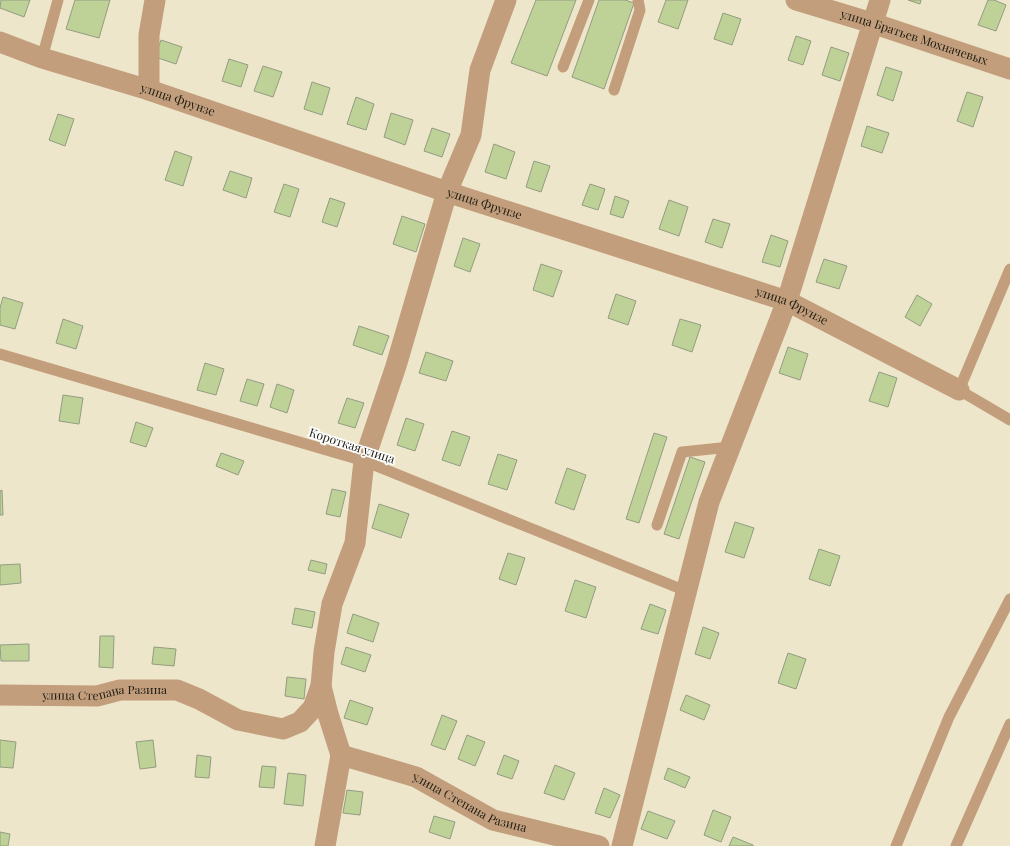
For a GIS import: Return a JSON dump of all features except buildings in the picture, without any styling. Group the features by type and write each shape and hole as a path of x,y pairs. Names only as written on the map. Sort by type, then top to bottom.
{"street":[{"path":"149,90 149,36 155,0"},
{"path":"326,846 341,756 321,686 324,652 332,604 355,543 364,461 396,366 447,192 471,135 480,70 506,0"},
{"name":"улица Братьев Мохначевых","path":"796,0 872,23 1010,69"},
{"path":"622,846 709,502 787,301 880,0"},
{"name":"улица Фрунзе","path":"0,42 42,58 149,90 447,192 787,301 959,390"},
{"name":"улица Степана Разина","path":"0,695 98,696 120,690 177,690 200,699 238,720 283,730 300,722 313,708 321,686"},
{"name":"улица Степана Разина","path":"341,756 416,776 493,820 599,846"}],"lane":[{"path":"42,58 58,0"},
{"path":"564,67 589,0"},
{"path":"614,90 640,10 638,0"},
{"path":"1010,269 959,390 1010,420"},
{"name":"Короткая улица","path":"0,354 364,461 686,591"},
{"path":"657,525 682,452 730,447"},
{"path":"896,846 948,718 1010,599"},
{"path":"956,846 1010,724"}]}
